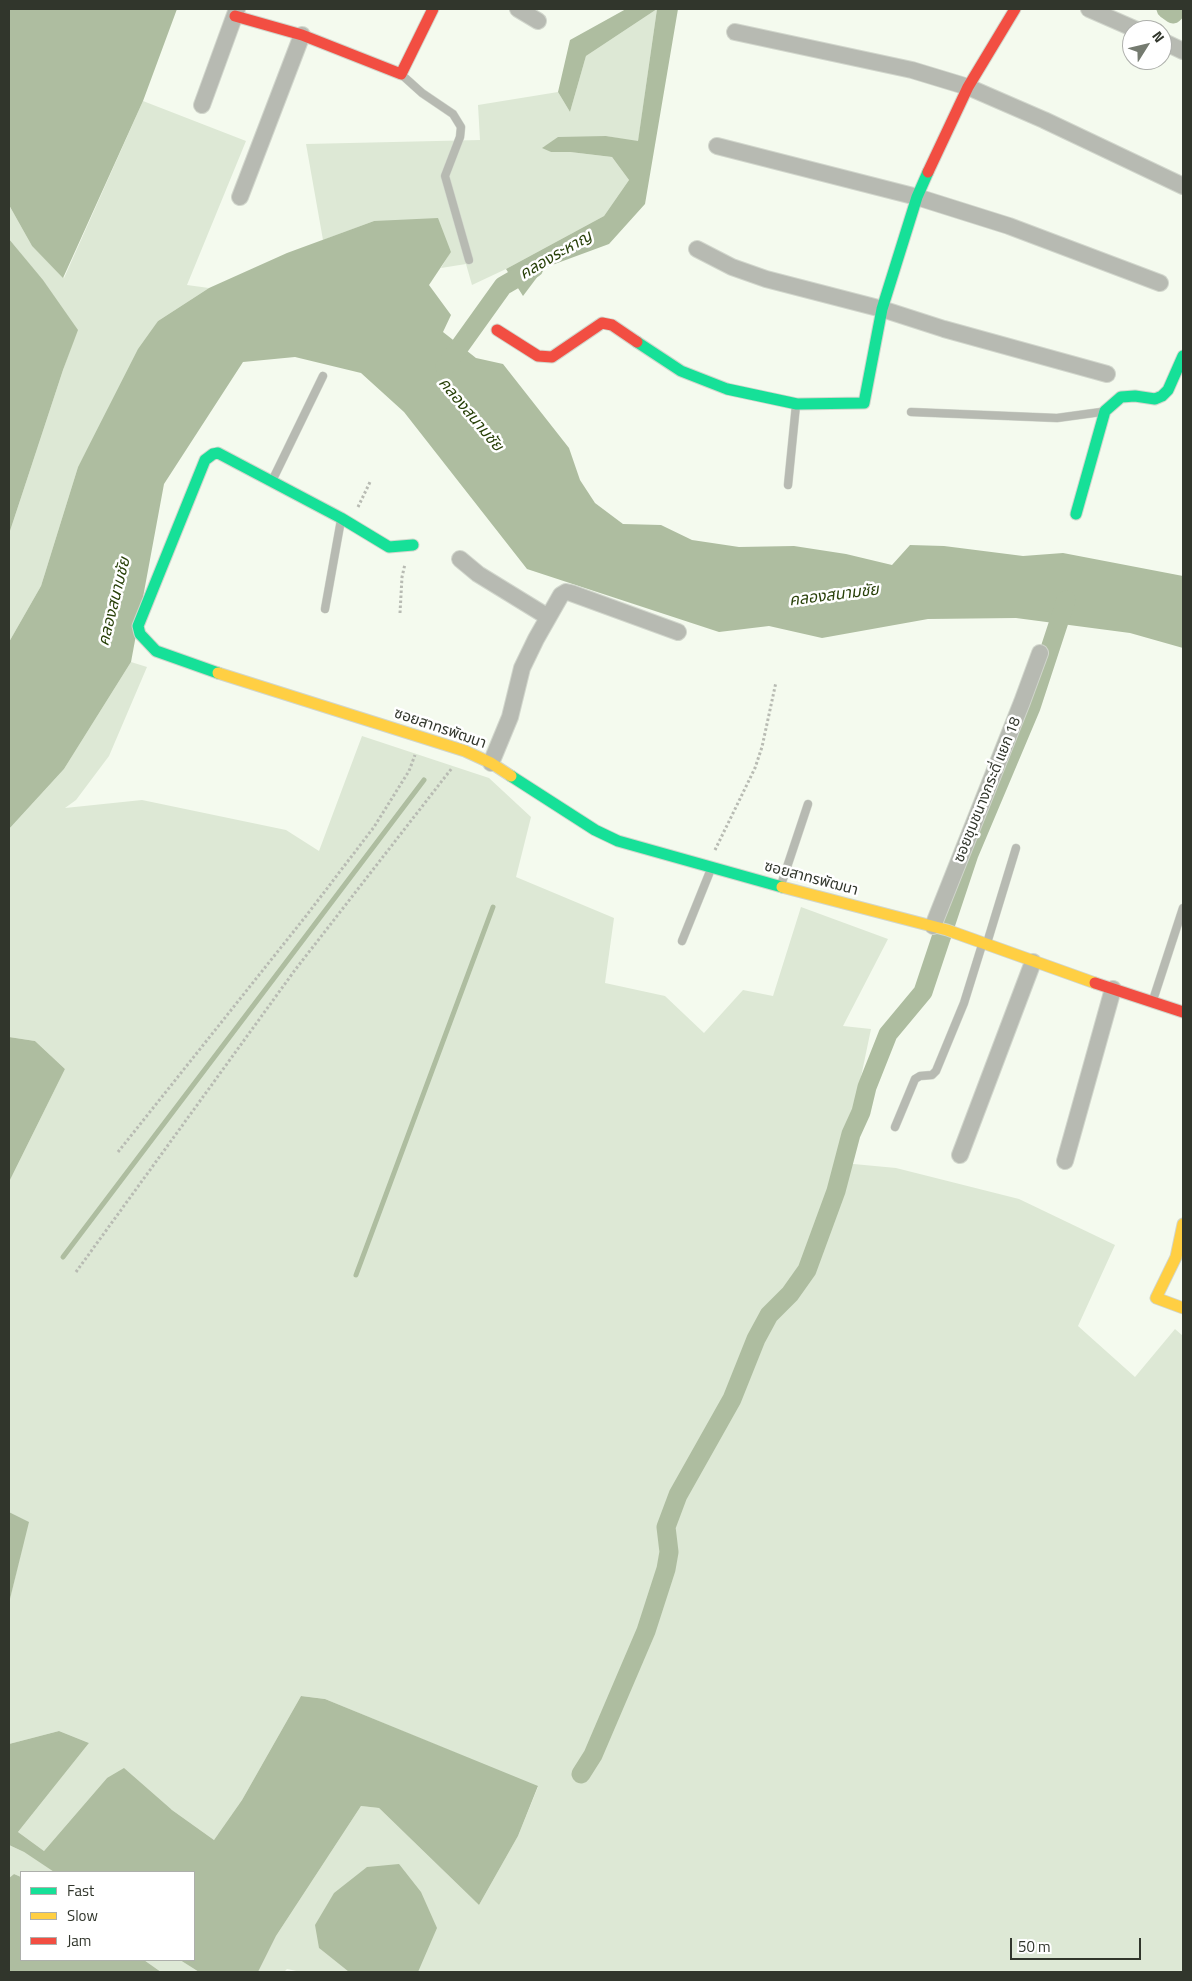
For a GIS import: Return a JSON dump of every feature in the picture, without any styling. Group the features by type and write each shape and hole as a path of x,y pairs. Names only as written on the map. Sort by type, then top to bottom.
{"street":[{"path":"202,105 236,13 302,35 401,74 433,9"},
{"path":"518,9 538,21"},
{"path":"497,330 538,356 552,357 602,323 612,325 680,371 727,389 796,404 864,403 882,308 917,197 968,87 1015,9"},
{"path":"1090,9 1122,23"},
{"path":"735,32 912,70 968,87 1044,120 1183,186"},
{"path":"240,197 302,35"},
{"path":"717,146 917,197 1010,226 1160,283"},
{"path":"697,249 732,267 766,279 882,308 944,328 1107,374"},
{"path":"1076,514 1105,412 1111,404 1121,397 1155,398 1162,396 1168,390 1183,356"},
{"name":"ซอยสาทรพัฒนา","path":"413,545 389,547 346,521 218,453 208,456 138,626 140,634 156,651 253,686 465,751 491,763 595,830 618,841 781,887 939,928 1032,962 1183,1012"},
{"path":"460,559 478,574 548,616"},
{"path":"491,763 510,717 522,668 561,594 566,592 678,632"},
{"name":"ซอยชุมชนางกระดี่ แยก 18","path":"939,928 1040,653"},
{"path":"960,1155 1032,962"},
{"path":"1065,1161 1113,989"},
{"path":"1183,1224 1176,1257 1156,1298 1183,1308"}],"lane":[{"path":"401,74 422,94 453,114 461,127 460,137 445,176 469,260"},
{"path":"272,481 323,376"},
{"path":"788,485 796,404"},
{"path":"910,412 1057,418 1105,412"},
{"path":"325,609 346,521"},
{"path":"781,887 808,804"},
{"path":"895,1127 914,1079 936,1072 964,1003 1016,848"},
{"path":"682,941 709,866"},
{"path":"1152,1002 1183,908"}],"path":[{"path":"346,521 371,480"},
{"path":"400,613 402,577 413,545"},
{"path":"709,866 755,768 762,747 776,682"},
{"path":"118,1152 306,916 374,827 409,771 421,737"},
{"path":"76,1272 294,970 465,751"}],"shaded area":[{"path":"657,9 638,142 606,136 543,147 551,152 570,152 612,157 629,180 604,216 506,269 472,285 466,264 441,268 451,251 374,221 323,240 306,144 480,140 478,105 558,92 570,112 586,56"},
{"path":"143,101 246,141 187,285 209,288 158,321 78,467 41,586 9,642 9,534 77,330 43,281 9,239 9,205 32,246 64,278"},
{"path":"131,662 147,667 109,756 76,800 65,808 142,800 286,830 319,851 362,736 489,778 531,817 516,877 614,918 605,983 665,996 704,1033 743,990 773,996 801,907 888,939 843,1026 871,1029 843,1163 896,1168 1019,1199 1115,1245 1078,1326 1135,1377 1175,1329 1183,1336 1183,1972 417,1972 319,1948 349,1972 301,1972 287,1969 284,1972 258,1972 276,1936 361,1806 379,1808 479,1905 518,1836 538,1787 325,1699 301,1696 242,1800 214,1840 172,1810 107,1778 44,1851 18,1832 89,1743 59,1731 9,1744 9,1603 28,1522 9,1512 9,1182 65,1069 35,1041 9,1037 9,829 64,769"},
{"path":"9,1845 24,1852 52,1871 20,1871 20,1877 14,1874 9,1878"},
{"path":"145,1961 182,1961 199,1972 161,1972"}],"water":[{"path":"9,9 177,9 143,101 63,278 32,246 9,205"},
{"path":"626,9 657,9 586,56 570,112 558,92 570,40"},
{"path":"657,9 678,9 645,204 609,244 544,268 523,296 506,269 604,216 629,180 612,157 570,152 551,152 542,148 558,137 606,136 638,141"},
{"name":"คลองสนามชัย","path":"438,218 451,252 429,285 451,315 443,332 476,358 503,364 569,448 580,480 595,503 623,524 661,525 692,540 739,547 794,546 846,554 892,565 910,545 944,546 1023,556 1063,553 1183,576 1183,648 1130,633 1016,618 928,619 822,638 769,626 719,632 527,569 404,412 361,373 295,357 243,362 164,484 131,662 64,769 9,829 9,642 41,586 78,467 138,349 158,321 209,288 287,253 374,221"},
{"path":"9,239 43,280 78,330 9,534"},
{"path":"9,1037 35,1041 65,1069 9,1182"},
{"path":"9,1512 29,1522 9,1603"},
{"path":"301,1696 325,1699 538,1786 518,1836 479,1905 379,1808 361,1806 276,1936 258,1972 199,1972 182,1961 195,1961 195,1871 52,1871 24,1852 9,1845 9,1744 59,1731 89,1743 18,1832 44,1851 107,1778 124,1768 172,1810 214,1840 242,1800"},
{"path":"399,1864 421,1892 437,1928 418,1972 349,1972 319,1948 315,1925 334,1893 367,1867"},
{"path":"14,1874 20,1877 20,1961 145,1961 161,1972 9,1972 9,1878"}],"waterway":[{"path":"1166,9 1173,14 1178,9"},
{"name":"คลองระหาญ","path":"445,367 503,286 534,268"},
{"path":"581,1774 593,1755 646,1631 666,1569 669,1552 666,1527 678,1495 732,1399 756,1339 769,1315 790,1294 807,1270 836,1191 851,1134 861,1112 867,1087 888,1034 923,992 969,854 1031,707 1066,600"},
{"path":"63,1257 424,780"},
{"path":"356,1275 493,907"}],"traffic: fast":[{"path":"637,342 681,371 727,389 797,404 864,403 882,309 917,197 928,172"},
{"path":"1076,514 1105,411 1121,397 1135,396 1155,399 1162,396 1168,390 1183,356"},
{"path":"218,673 156,651 140,634 138,626 205,460 213,454 218,453 341,518 389,547 413,545"},
{"path":"511,776 595,830 618,841 782,887"}],"traffic: slow":[{"path":"218,673 465,751 491,763 511,776"},
{"path":"782,887 947,930 1095,983"},
{"path":"1183,1224 1176,1257 1156,1298 1183,1308"}],"traffic: jam":[{"path":"235,16 302,35 401,74 433,9"},
{"path":"928,172 968,87 1015,9"},
{"path":"497,330 538,356 552,357 602,323 612,325 637,342"},
{"path":"1095,983 1183,1012"}]}
